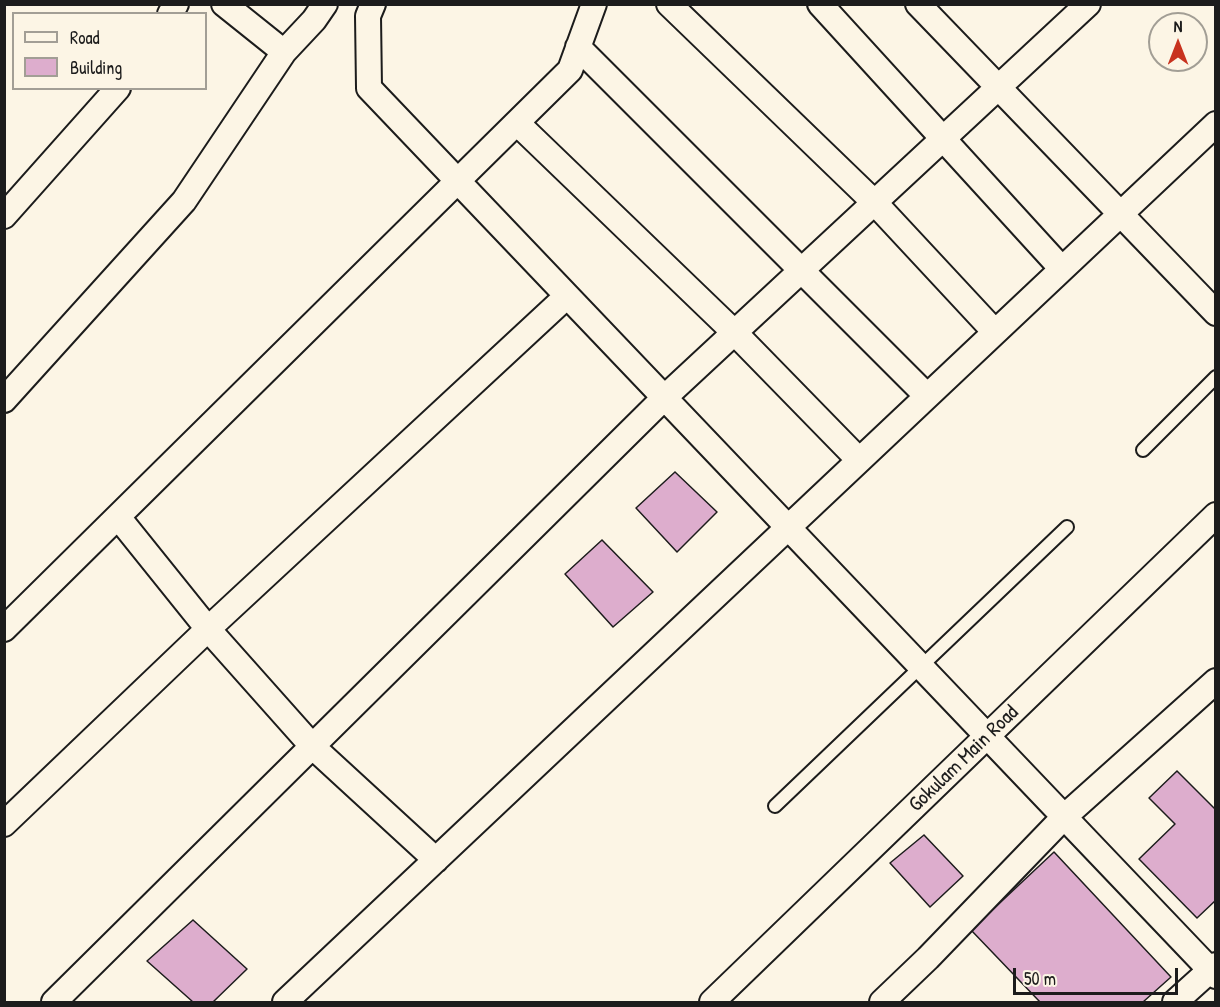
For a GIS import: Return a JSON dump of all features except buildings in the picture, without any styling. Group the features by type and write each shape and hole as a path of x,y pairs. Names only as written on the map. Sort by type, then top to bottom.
{"street":[{"path":"224,4 284,52"},
{"path":"4,400 184,201 284,52 314,20 325,4"},
{"path":"373,4 368,16 369,88 1064,817 1214,970 1175,1002"},
{"path":"4,629 570,70 594,4"},
{"path":"669,4 875,203 995,332"},
{"path":"820,4 1062,269"},
{"path":"918,4 1215,313"},
{"path":"54,1002 664,398 1088,4"},
{"path":"578,47 927,396"},
{"path":"4,216 116,90"},
{"path":"517,123 735,333 859,460"},
{"path":"285,1002 1215,124"},
{"path":"4,824 208,629 567,296"},
{"name":"Gokulam Main Road","path":"712,1002 1215,515"},
{"path":"118,517 208,629 312,747 436,860"},
{"path":"882,1002 928,958 1064,817 1215,681"}],"lane":[{"path":"1143,450 1215,377"},
{"path":"775,806 1067,526"}]}
